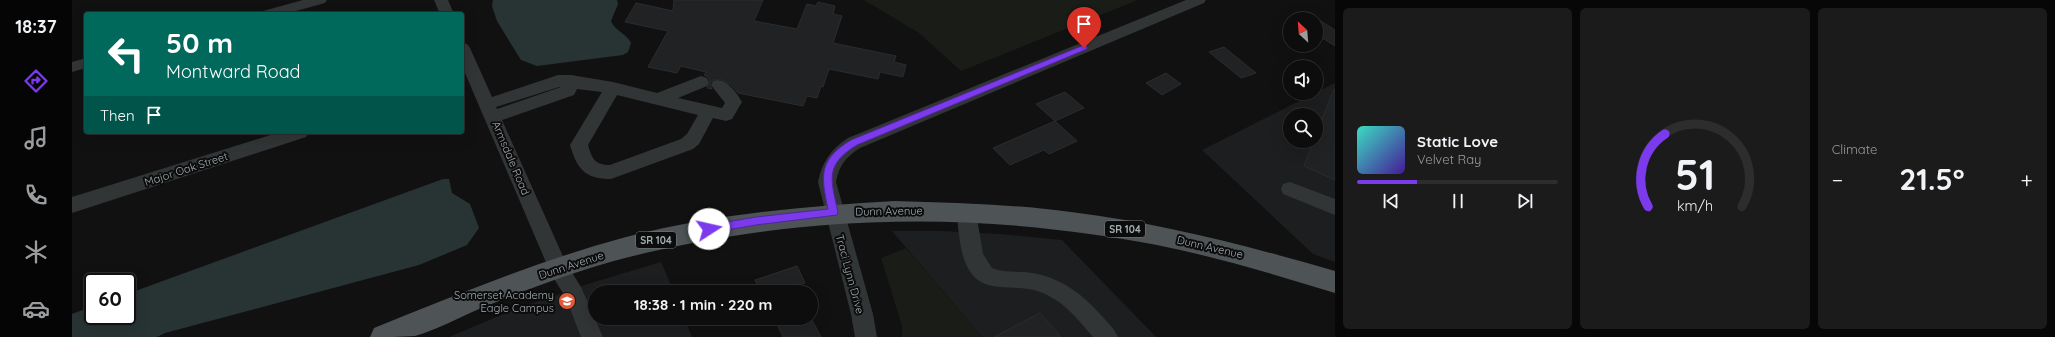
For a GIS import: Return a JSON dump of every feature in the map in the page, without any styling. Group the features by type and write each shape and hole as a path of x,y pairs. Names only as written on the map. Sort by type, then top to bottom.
{"main road":[{"name":"Dunn Avenue","path":"383,337 497,290 558,268 625,248 694,232 756,221 834,212 889,210 967,212 1037,217 1156,235 1230,250 1335,282"}],"street":[{"path":"275,12 320,0"},
{"path":"441,0 446,12"},
{"name":"Traci Lynn Drive","path":"866,337 862,314 827,182 829,168 835,158 843,150 854,143 1199,0"},
{"name":"Armsdale Road","path":"464,58 468,78 490,111 558,268 574,293 592,337"},
{"path":"72,67 84,64"},
{"path":"490,111 568,91 571,81 612,88 726,115 734,102 719,85"},
{"path":"659,99 694,85 731,98"},
{"path":"612,88 579,145 582,158 589,168 599,172 611,172 687,144 693,139 708,111"},
{"name":"Major Oak Street","path":"72,205 294,134"},
{"path":"1290,189 1335,207"},
{"path":"967,212 969,237 976,264 985,275 997,278 1038,282 1057,290 1079,307 1107,337"}],"shaded area":[{"path":"493,0 617,0 618,4 611,21 631,43 628,52 623,55 537,66 521,60 497,21 492,6"},
{"path":"864,0 1138,0 961,71 919,33"},
{"path":"1335,83 1335,262 1313,254 1202,150 1283,109 1283,148 1323,148 1323,108 1285,108 1301,100 1323,100 1323,89"},
{"path":"443,179 449,179 452,193 470,204 479,228 467,245 419,265 165,333 157,337 72,337 72,314 84,309 84,325 136,325 136,291"},
{"path":"892,231 941,231 1000,234 1062,240 1156,337 982,337"},
{"path":"906,248 982,337 902,337 902,326 881,258"},
{"name":"Somerset Academy Eagle Campus","path":"661,262 671,285 588,285 588,325 687,325 692,337 449,337 513,310 594,282"}],"building":[{"path":"674,0 763,0 754,21 797,29 807,4 816,6 818,2 835,6 833,14 842,16 833,43 896,56 894,62 906,65 903,77 880,72 878,79 829,69 823,87 821,86 817,98 807,96 803,106 738,93 731,85 722,80 713,80 710,84 712,89 707,88 710,81 708,77 704,75 706,72 681,66 677,73 648,67 668,31 625,22 636,3 673,11"},
{"path":"1323,22 1335,30 1335,46 1323,38"},
{"path":"1224,47 1256,73 1241,78 1209,52"},
{"path":"1166,73 1181,84 1162,95 1146,83"},
{"path":"1334,89 1335,180 1304,166 1311,148 1323,148 1323,117"},
{"path":"1065,92 1084,108 1055,121 1036,104"},
{"path":"1055,121 1077,141 1049,154 1044,150 1010,165 993,148"},
{"path":"797,266 805,283 799,285 758,285 755,280"},
{"path":"1040,313 1061,337 994,337"},
{"path":"777,325 815,325 821,337 783,337"}],"place":[{"name":"Somerset Academy Eagle Campus","path":"567,301"}],"route":[{"path":"709,229 756,221 834,212 827,182 829,168 835,158 843,150 854,143 1084,48"}]}
